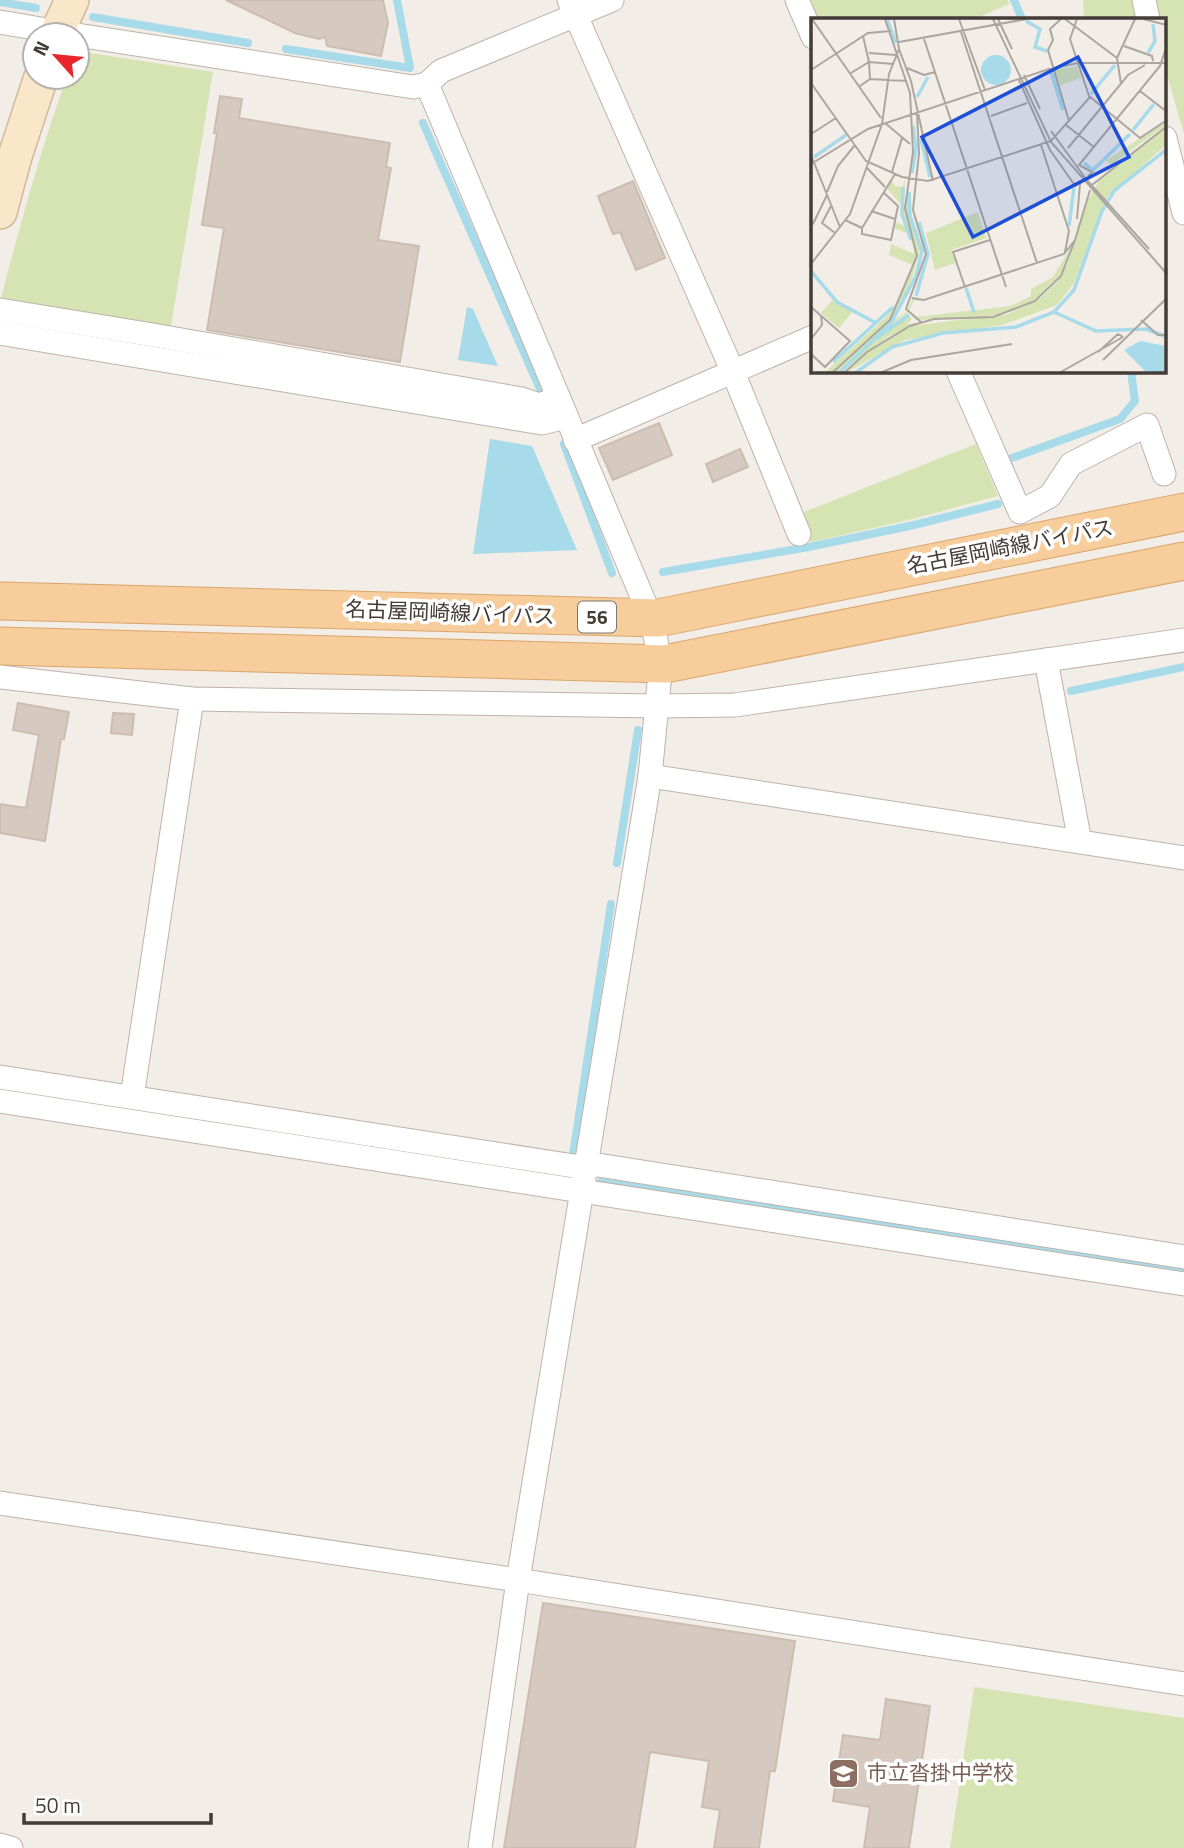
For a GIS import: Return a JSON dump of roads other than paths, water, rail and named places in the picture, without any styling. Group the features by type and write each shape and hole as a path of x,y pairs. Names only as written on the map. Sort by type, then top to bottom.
{"main road":[{"path":"69,21 72,0"},
{"path":"0,212 36,91"},
{"name":"名古屋岡崎線バイパス","path":"0,601 658,618 1184,512"},
{"name":"名古屋岡崎線バイパス","path":"0,646 661,663 1184,561"}],"street":[{"path":"91,38 413,87 427,84 441,71 572,8 612,0"},
{"path":"797,0 811,32"},
{"path":"1144,0 1148,18"},
{"path":"572,8 733,372 799,534"},
{"path":"0,22 21,26"},
{"path":"427,84 651,618 661,663 650,776 518,1580 480,1848"},
{"path":"1166,142 1184,213"},
{"path":"0,310 562,408"},
{"path":"0,333 542,423 562,408"},
{"path":"575,440 811,338"},
{"path":"959,373 1020,512 1050,496 1072,464 1147,425 1164,474"},
{"path":"0,677 192,699 735,705 1184,640"},
{"path":"1046,660 1080,842"},
{"path":"132,1097 192,699"},
{"path":"650,776 1184,858"},
{"path":"0,1077 1184,1257"},
{"path":"0,1101 1184,1284"},
{"path":"0,1503 518,1580 1184,1684"},
{"path":"0,1845 10,1848"}],"water":[{"path":"467,307 473,309 498,366 458,360"},
{"path":"490,439 532,446 577,550 473,554"}],"waterway":[{"path":"286,49 410,68 397,0"},
{"path":"1014,0 1022,18"},
{"path":"0,2 36,8"},
{"path":"93,17 248,43"},
{"path":"423,123 540,389"},
{"path":"1010,467 1006,460 1120,419 1135,401 1131,373"},
{"path":"564,444 612,573"},
{"path":"663,572 809,547 998,504"},
{"path":"1071,691 1184,667"},
{"path":"617,863 638,730"},
{"path":"573,1155 611,904"},
{"path":"491,1165 568,1177"},
{"path":"601,1182 1184,1271"}],"place":[{"name":"市立沓掛中学校","path":"844,1773"}]}
